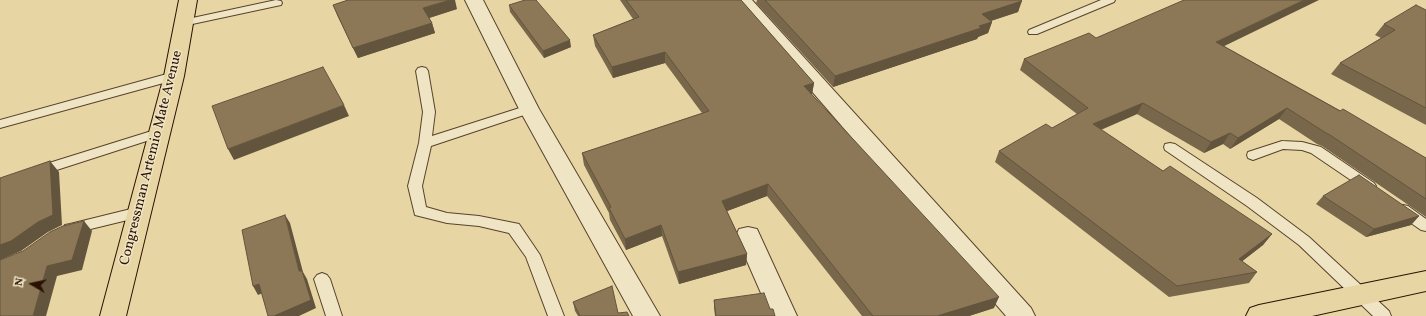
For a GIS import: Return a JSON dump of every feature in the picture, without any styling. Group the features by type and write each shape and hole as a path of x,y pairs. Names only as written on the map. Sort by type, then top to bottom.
{"main road":[{"name":"Congressman Artemio Mate Avenue","path":"113,316 140,212 158,133 174,76 188,0"},
{"path":"1260,316 1426,281"}],"street":[{"path":"474,0 529,109 647,316"},
{"path":"742,0 1022,316"},
{"path":"748,236 784,316"}],"lane":[{"path":"1033,32 1110,0"},
{"path":"183,23 277,2"},
{"path":"422,71 429,112 425,143 415,186 420,211 447,218 480,221 514,228 533,255 556,316"},
{"path":"0,124 174,76"},
{"path":"425,143 529,109"},
{"path":"24,176 158,133"},
{"path":"1253,155 1282,146 1302,146 1316,150 1381,195"},
{"path":"1170,147 1252,202 1304,241 1383,316"},
{"path":"1394,204 1426,226"},
{"path":"54,237 68,230 140,212"},
{"path":"322,279 334,316"}],"building":[{"path":"348,0 450,0 423,8 432,23 353,48 333,5"},
{"path":"525,0 536,0 570,40 543,51 509,5"},
{"path":"626,0 741,0 814,83 804,86 999,297 937,316 873,316 768,184 722,201 747,254 678,272 661,225 625,239 609,208 611,207 582,153 709,111 665,52 612,67 593,35 639,17"},
{"path":"765,0 1022,1 982,14 992,22 979,26 981,28 835,76"},
{"path":"1184,0 1304,0 1216,42 1340,111 1343,109 1426,158 1426,199 1287,108 1238,138 1230,133 1211,142 1143,103 1093,124 1163,171 1170,166 1272,234 1239,259 1257,272 1177,286 999,151 1046,124 1052,128 1088,108 1024,59 1089,33 1096,38"},
{"path":"1416,5 1426,10 1426,108 1340,63 1395,30 1384,24"},
{"path":"323,67 344,105 228,149 212,106"},
{"path":"50,161 53,215 38,222 11,241 0,245 0,178"},
{"path":"1359,175 1419,216 1374,229 1323,196"},
{"path":"285,215 299,271 302,271 311,300 274,316 268,316 259,284 253,286 242,230"},
{"path":"84,221 72,260 47,266 33,316 0,316 0,260 23,251 50,232 63,226"},
{"path":"612,286 618,313 627,312 629,316 580,316 573,302"},
{"path":"764,293 770,309 773,309 775,316 716,316 714,300"}]}
